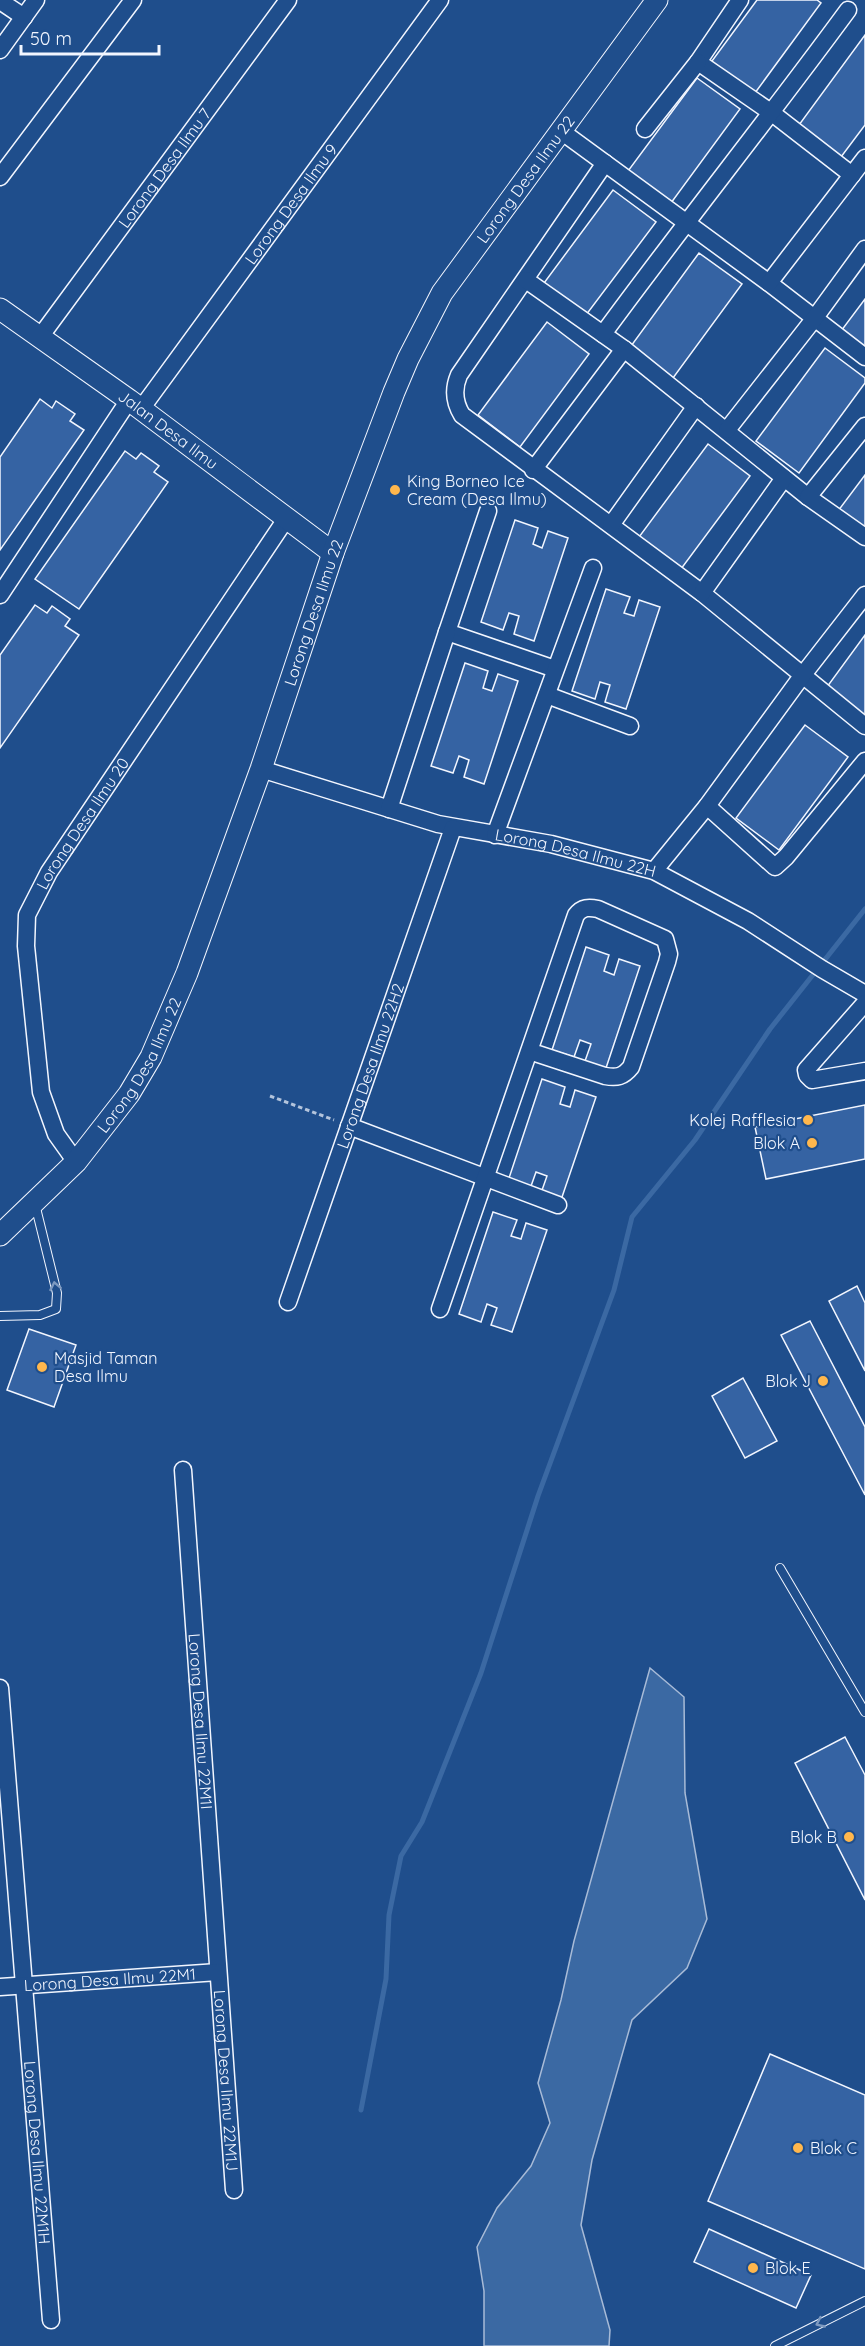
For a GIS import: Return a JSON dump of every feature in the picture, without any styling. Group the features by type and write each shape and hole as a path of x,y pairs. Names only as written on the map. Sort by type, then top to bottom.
{"street":[{"path":"0,50 36,0"},
{"path":"0,177 133,0"},
{"name":"Lorong Desa Ilmu 7","path":"40,336 288,0"},
{"name":"Lorong Desa Ilmu 9","path":"0,595 135,405 440,0"},
{"name":"Lorong Desa Ilmu 22","path":"0,1235 76,1162 129,1094 151,1057 187,973 261,769 333,553 394,392 408,358 442,293 657,0"},
{"path":"645,129 698,62 740,0"},
{"path":"0,1 24,17"},
{"path":"603,334 686,221 772,113 848,10"},
{"path":"698,62 772,113 852,175"},
{"path":"561,131 686,221 865,357"},
{"path":"769,283 865,158"},
{"path":"605,163 459,375 455,390 458,409 462,415 533,470 702,593 865,726"},
{"path":"727,430 814,319 865,249"},
{"path":"526,280 624,349 808,497 865,537"},
{"name":"Jalan Desa Ilmu","path":"0,309 135,405 333,553"},
{"path":"533,470 624,349"},
{"path":"611,525 696,406"},
{"path":"808,497 865,426"},
{"path":"702,593 784,478"},
{"path":"389,809 488,511"},
{"name":"Lorong Desa Ilmu 20","path":"76,1162 56,1134 41,1092 26,946 27,915 49,872 286,519"},
{"path":"495,834 593,568"},
{"path":"654,871 707,806 802,676 865,595"},
{"path":"447,632 555,669"},
{"path":"547,695 630,726"},
{"path":"707,806 775,867 794,848 865,761"},
{"name":"Lorong Desa Ilmu 22H","path":"261,769 453,828 579,850 654,871 777,938 822,969 865,994"},
{"name":"Lorong Desa Ilmu 22H2","path":"288,1302 453,828"},
{"path":"440,1310 484,1178 529,1051 579,912 591,907 598,909 665,939 669,954 667,962 631,1067 626,1073 614,1077 605,1076 529,1051"},
{"path":"865,1003 806,1070 812,1080 865,1071"},
{"path":"349,1126 558,1205"},
{"name":"Lorong Desa Ilmu 22M1I","path":"183,1470 218,1972"},
{"name":"Lorong Desa Ilmu 22M1H","path":"0,1688 51,2320"},
{"name":"Lorong Desa Ilmu 22M1","path":"0,1988 218,1972"},
{"name":"Lorong Desa Ilmu 22M1J","path":"218,1972 234,2190"}],"lane":[{"path":"0,1316 40,1315 56,1309 57,1293 35,1203"},
{"path":"780,1568 865,1712"},
{"path":"775,2346 865,2301"}],"path":[{"path":"270,1096 349,1126"}],"water":[{"path":"650,1668 684,1697 685,1793 707,1919 687,1968 632,2020 592,2160 581,2225 610,2330 609,2346 484,2346 484,2291 477,2247 497,2208 531,2166 550,2123 538,2083 561,2000 574,1941"}],"building":[{"path":"757,0 817,0 821,3 752,97 709,65"},
{"path":"865,35 865,125 838,161 796,129"},
{"path":"697,78 740,109 671,203 628,171"},
{"path":"613,190 656,222 586,315 544,283"},
{"path":"699,253 742,284 673,378 631,346"},
{"path":"865,299 865,355 838,335"},
{"path":"547,322 589,354 520,447 478,415"},
{"path":"825,348 865,378 865,383 799,473 756,441"},
{"path":"40,399 52,408 56,401 75,414 70,421 84,430 0,550 0,457"},
{"path":"708,444 750,476 681,569 639,537"},
{"path":"125,451 136,459 141,453 159,466 154,472 168,482 79,609 35,579"},
{"path":"865,475 865,531 838,511"},
{"path":"515,520 538,528 533,544 542,548 548,531 568,538 534,641 514,634 519,616 509,613 503,630 481,622"},
{"path":"606,589 630,597 624,613 634,616 639,600 660,607 626,709 605,702 610,685 600,682 595,699 572,691"},
{"path":"35,605 47,613 52,606 70,619 65,626 79,635 0,748 0,655"},
{"path":"865,635 865,722 824,691"},
{"path":"465,663 488,671 483,688 492,691 498,674 518,681 484,784 464,777 469,760 459,756 453,773 431,766"},
{"path":"805,725 848,757 779,850 736,818"},
{"path":"586,947 609,955 604,971 614,975 619,959 640,966 606,1068 585,1061 591,1044 580,1040 574,1057 552,1050"},
{"path":"542,1079 565,1087 560,1104 570,1107 575,1090 596,1097 561,1200 541,1193 547,1176 536,1172 530,1189 508,1181"},
{"name":"Blok A","path":"865,1105 865,1159 766,1179 755,1127"},
{"path":"493,1212 517,1220 511,1236 521,1239 526,1223 547,1230 512,1332 491,1325 497,1308 487,1304 481,1322 459,1314"},
{"path":"857,1286 865,1303 865,1371 829,1301"},
{"name":"Blok J","path":"810,1321 865,1427 865,1495 781,1335"},
{"name":"Masjid Taman Desa Ilmu","path":"29,1329 76,1345 54,1407 7,1390"},
{"path":"743,1378 777,1441 745,1458 712,1396"},
{"name":"Blok B","path":"845,1737 865,1775 865,1900 795,1763"},
{"name":"Blok C","path":"770,2054 865,2095 865,2269 708,2201"},
{"name":"Blok E","path":"709,2229 811,2275 796,2308 694,2262"}],"waterway":[{"path":"361,2110 386,1979 389,1915 401,1856 422,1822 481,1673 538,1496 614,1290 632,1217 695,1140 770,1029 865,909"}],"place":[{"name":"King Borneo Ice Cream (Desa Ilmu)","path":"395,490"},
{"name":"Kolej Rafflesia","path":"808,1120"},
{"name":"Blok A","path":"812,1143"},
{"name":"Masjid Taman Desa Ilmu","path":"42,1367"},
{"name":"Blok J","path":"823,1381"},
{"name":"Blok B","path":"849,1837"},
{"name":"Blok C","path":"798,2148"},
{"name":"Blok E","path":"753,2268"}]}
